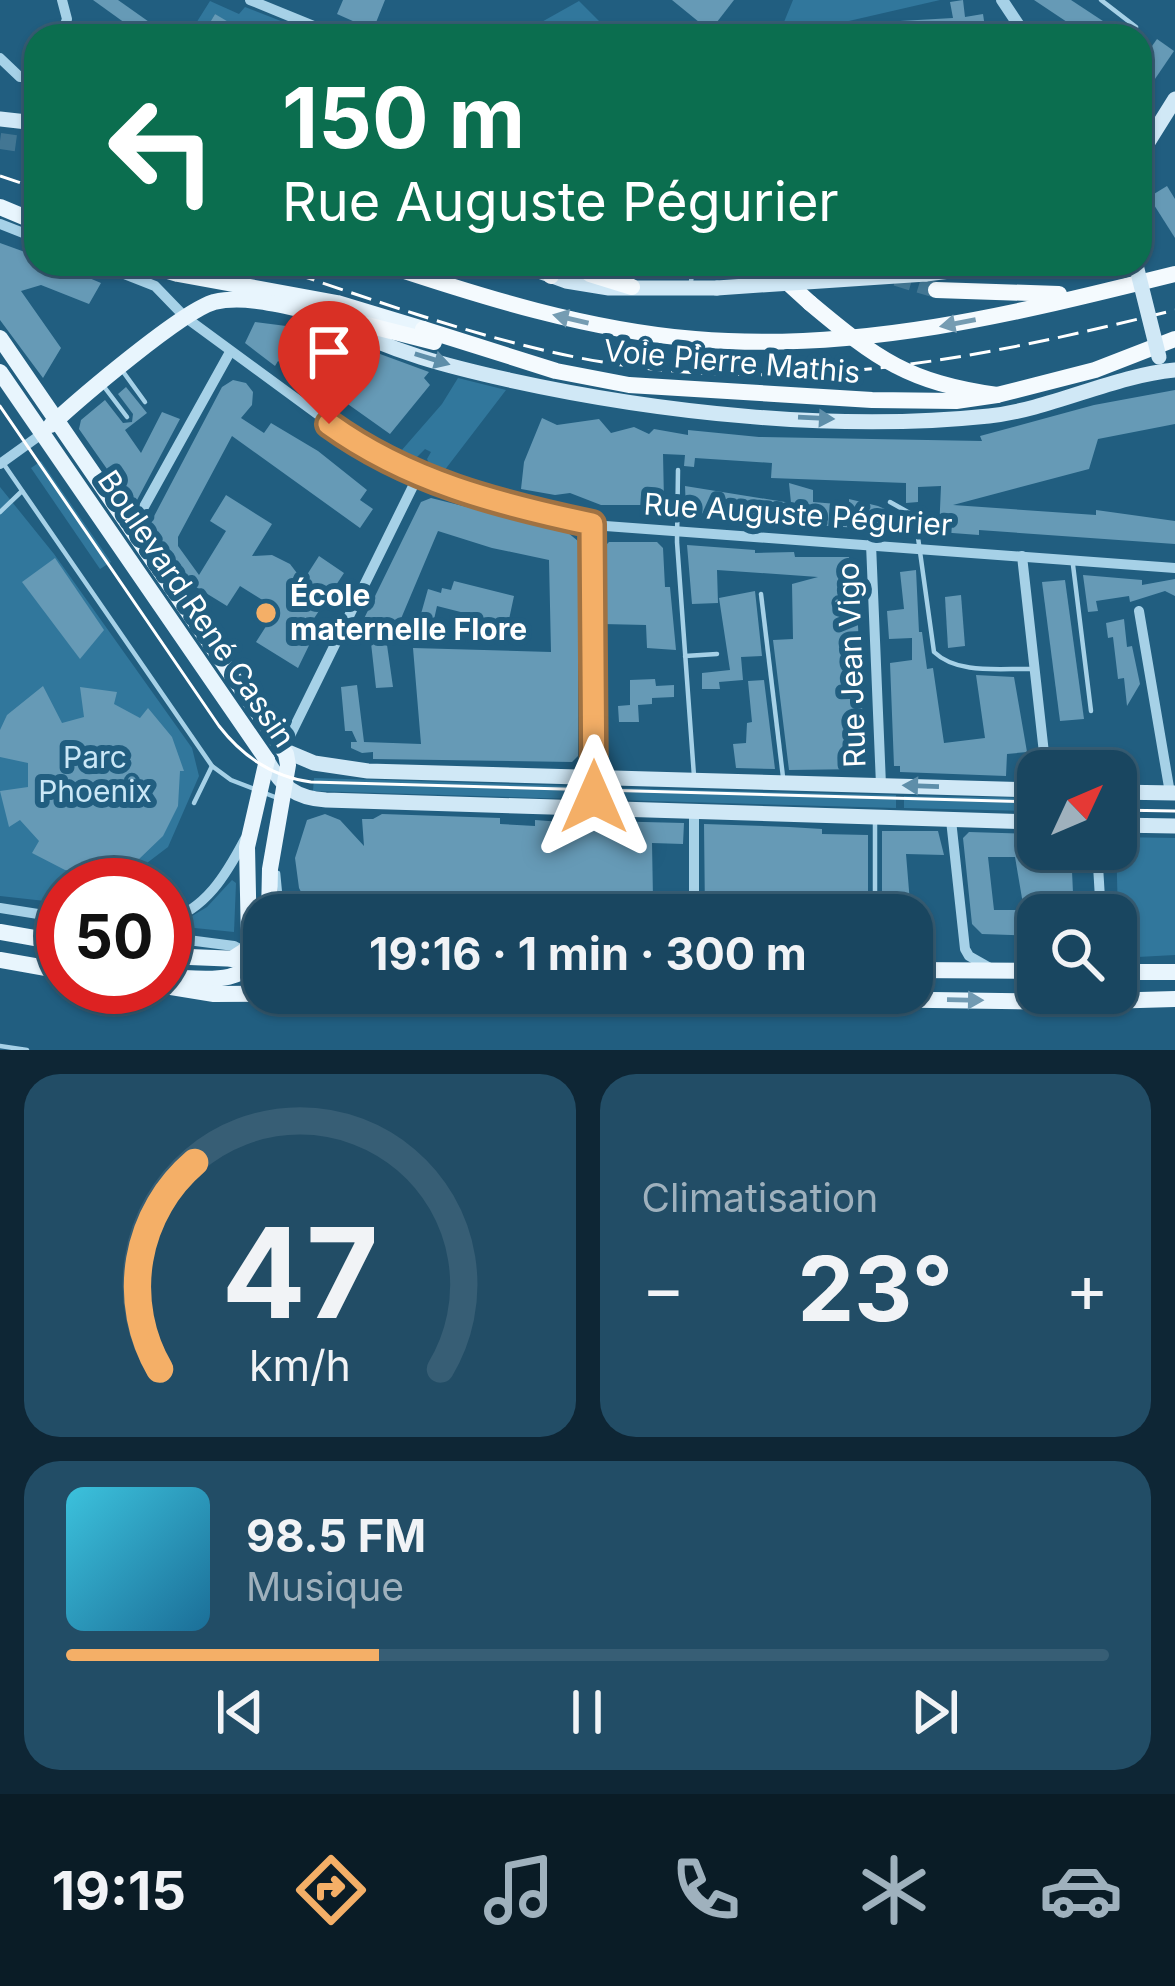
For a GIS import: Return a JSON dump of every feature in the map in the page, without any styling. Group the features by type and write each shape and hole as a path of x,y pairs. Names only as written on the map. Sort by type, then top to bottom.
{"highway":[{"name":"Voie Pierre Mathis","path":"420,276 527,309 633,331 782,342 951,325 1175,274"},
{"path":"596,276 632,287"},
{"path":"780,276 867,350 908,375 997,395"},
{"path":"931,282 1054,294 1113,288"},
{"path":"325,314 516,367 556,370"},
{"name":"Voie Pierre Mathis","path":"423,329 556,370 628,385 872,400 956,401 997,395 1095,370 1175,340"}],"main road":[{"path":"1152,136 1175,99"},
{"name":"Voie Pierre Mathis","path":"189,276 337,303 423,329"},
{"path":"570,276 609,287 690,288 931,282 956,276"},
{"path":"49,427 185,317 212,303 236,300 325,314 361,335 405,351 613,403 818,419 912,421 995,415 1166,366 1139,276"},
{"name":"Boulevard René Cassin","path":"0,338 122,548 275,755 368,771 1017,789"},
{"name":"Boulevard René Cassin","path":"0,372 131,530 275,755"},
{"path":"247,894 249,830 259,790 275,755 288,762 269,894"},
{"path":"594,777 594,809"},
{"path":"1137,792 1173,793"},
{"name":"Boulevard René Cassin","path":"284,795 1017,822"},
{"path":"1137,825 1175,826"},
{"path":"0,932 36,939"},
{"path":"192,956 243,956"},
{"path":"0,960 36,966"},
{"path":"192,976 235,977 243,968"},
{"path":"933,970 1017,971"},
{"path":"1137,972 1175,972"},
{"path":"192,990 243,994"},
{"path":"933,996 1017,996"},
{"path":"1137,998 1175,999"}],"street":[{"path":"250,0 302,24"},
{"path":"0,58 24,77"},
{"name":"Rue Auguste Pégurier","path":"129,276 154,286 185,317 354,442 418,476 505,505 592,524 1175,568"},
{"path":"122,548 230,352"},
{"path":"2,463 49,427"},
{"path":"275,755 418,476"},
{"path":"592,524 594,777"},
{"name":"Rue Jean Vigo","path":"871,544 881,784"},
{"path":"1022,556 1044,750"},
{"path":"1139,611 1173,793"},
{"path":"694,812 694,894"},
{"path":"951,820 965,949 995,970"},
{"path":"192,909 226,875 249,830"},
{"path":"0,908 36,913"},
{"path":"192,941 243,951"}],"lane":[{"path":"1101,0 1132,24"},
{"path":"438,276 466,291"},
{"path":"690,288 692,276"},
{"path":"121,369 146,402"},
{"path":"102,383 127,417"},
{"path":"2,463 212,766 231,780 284,795"},
{"path":"678,470 677,530 694,780"},
{"path":"0,512 22,491"},
{"path":"890,502 915,516 934,652 944,662 962,667 1034,669"},
{"path":"1073,560 1091,711"},
{"path":"761,594 784,782"},
{"path":"685,656 717,654"},
{"path":"194,803 212,766"},
{"path":"874,817 875,894"},
{"path":"275,851 280,894"},
{"path":"0,1046 27,1050"}],"green space":[{"path":"793,0 940,0 836,24 784,22"},
{"path":"210,1 239,14 245,7 289,24 225,24 215,14 209,24 196,24"},
{"path":"579,1 602,24 538,24"},
{"path":"458,378 506,390 444,471 430,465 431,452 425,449 416,458 401,451"},
{"path":"41,461 111,562 100,569 31,468"},
{"name":"Parc Phoenix","path":"0,487 54,554 192,748 199,776 168,847 154,858 36,858 36,900 0,896"},
{"path":"314,778 573,786 573,799 313,791"},
{"path":"617,788 896,795 896,808 617,800"},
{"path":"904,796 1017,798 1017,811 904,808"},
{"path":"1137,837 1175,838 1175,955 1137,957 1137,894 1117,894 1117,870 1137,870"},
{"path":"232,880 236,883 234,932 192,928 192,916"}],"building":[{"path":"93,0 118,0 152,24 126,24"},
{"path":"343,0 385,0 375,24 360,24 337,14"},
{"path":"672,0 734,0 715,24 701,24"},
{"path":"963,0 965,17 983,14 984,24 900,24 953,18 950,2"},
{"path":"1034,0 1071,0 1107,24 1070,24"},
{"path":"215,14 232,24 209,24"},
{"path":"1157,39 1174,51 1152,83 1152,46"},
{"path":"1167,186 1175,199 1175,238 1152,202 1152,195"},
{"path":"0,243 24,252 24,276 84,276 101,283 89,304 41,285 21,291 61,348 43,378 0,320"},
{"path":"255,322 294,327 290,334 312,349 317,335 361,347 429,372 424,378 430,385 390,434 290,363 287,368 278,361 275,366 245,343"},
{"path":"233,380 246,383 253,392 252,405 241,418 264,433 271,423 318,451 367,490 360,500 373,509 360,528 232,436 178,537 178,546 199,575 226,531 210,521 226,495 272,524 252,556 272,555 290,564 303,581 319,556 344,573 307,629 315,633 298,668 256,642 277,609 240,586 227,606 183,579 151,532 151,522 222,387"},
{"path":"126,387 147,413 125,430 141,453 162,412 180,419 137,500 128,499 79,429 81,420 105,400 123,423 132,422 133,414 118,394"},
{"path":"1175,390 1175,424 1098,439 1089,469 953,505 1096,515 1096,510 1175,521 1175,544 979,530 979,535 939,532 941,486 918,487 918,502 906,503 906,483 771,478 772,463 695,458 694,467 684,466 685,455 663,454 664,501 652,510 646,505 601,505 570,493 521,489 524,462 542,418 557,425 599,419 611,433 634,427 649,434 654,429 688,435 688,430 759,437 982,441 980,436 1094,405"},
{"path":"789,483 813,490 813,502 849,505 849,499 878,506 903,517 905,533 694,517 686,511 685,486 791,503"},
{"path":"431,498 567,532 578,541 578,756 572,762 373,759 373,752 351,748 351,742 357,742 352,731 345,731 341,687 357,685 364,742 421,744 413,648 551,652 549,560 438,531 400,621 394,621 386,638 393,687 376,688 370,634 356,635 421,502"},
{"path":"609,542 657,542 663,548 676,650 647,648 646,625 603,624 602,549"},
{"path":"687,545 794,552 795,557 849,557 850,566 855,566 862,769 789,770 773,640 793,639 792,584 818,577 717,570 718,603 692,604"},
{"path":"55,558 104,630 80,659 22,582"},
{"path":"916,570 919,632 927,669 933,668 944,743 985,738 976,675 1014,677 1027,750 1007,754 1006,776 900,772 900,766 894,766 890,663 912,660 912,638 889,639 887,611 904,609 900,572"},
{"path":"1083,575 1142,580 1142,585 1175,579 1175,596 1165,591 1130,602 1129,596 1096,601 1098,611 1088,612"},
{"path":"1065,580 1084,719 1060,721 1042,582"},
{"path":"454,581 514,596 508,624 437,606 433,624 419,621 428,589 451,590"},
{"path":"755,591 762,656 741,657 743,680 719,682 720,689 702,689 702,673 730,670 719,598"},
{"path":"961,595 965,646 948,648 945,597"},
{"path":"1124,619 1127,647 1132,646 1140,684 1127,706 1124,678 1118,679 1113,637 1108,638 1106,623"},
{"path":"655,679 656,686 674,685 674,697 652,698 652,704 638,705 639,722 619,722 618,706 630,705 630,680"},
{"path":"764,680 775,769 736,768 733,744 746,743 747,723 752,722 748,681"},
{"path":"43,686 62,723 84,717 80,687 117,692 114,704 140,718 148,708 172,737 184,771 180,771 178,806 163,836 140,858 42,858 32,853 39,841 20,820 9,827 0,791 28,787 28,763 0,757 0,730 7,715"},
{"path":"325,814 340,820 364,846 362,819 382,814 500,818 500,824 535,826 535,820 602,825 603,821 684,823 683,844 652,843 653,894 302,894 295,858 307,820"},
{"path":"704,824 868,835 868,894 705,894"},
{"path":"882,831 938,831 944,855 906,854 909,894 882,894"},
{"path":"969,832 1017,833 1017,869 1015,857 988,857 994,910 1017,910 1017,935 982,934 972,924 963,838"},
{"path":"1017,870 1072,870 1073,894 1021,894"}],"tunnel":[{"path":"0,141 24,144"},
{"path":"890,276 936,290"}],"tram line":[{"path":"0,406 219,726 249,756 284,776 311,782 1017,801"},
{"path":"1137,810 1175,811"}],"railway":[{"path":"0,176 24,184"},
{"path":"302,276 540,349 657,369 732,374 807,374 953,358 1175,310"}],"place":[{"name":"École maternelle Flore","path":"266,613"}],"route":[{"path":"329,424 418,476 505,505 592,524 594,797"}]}
